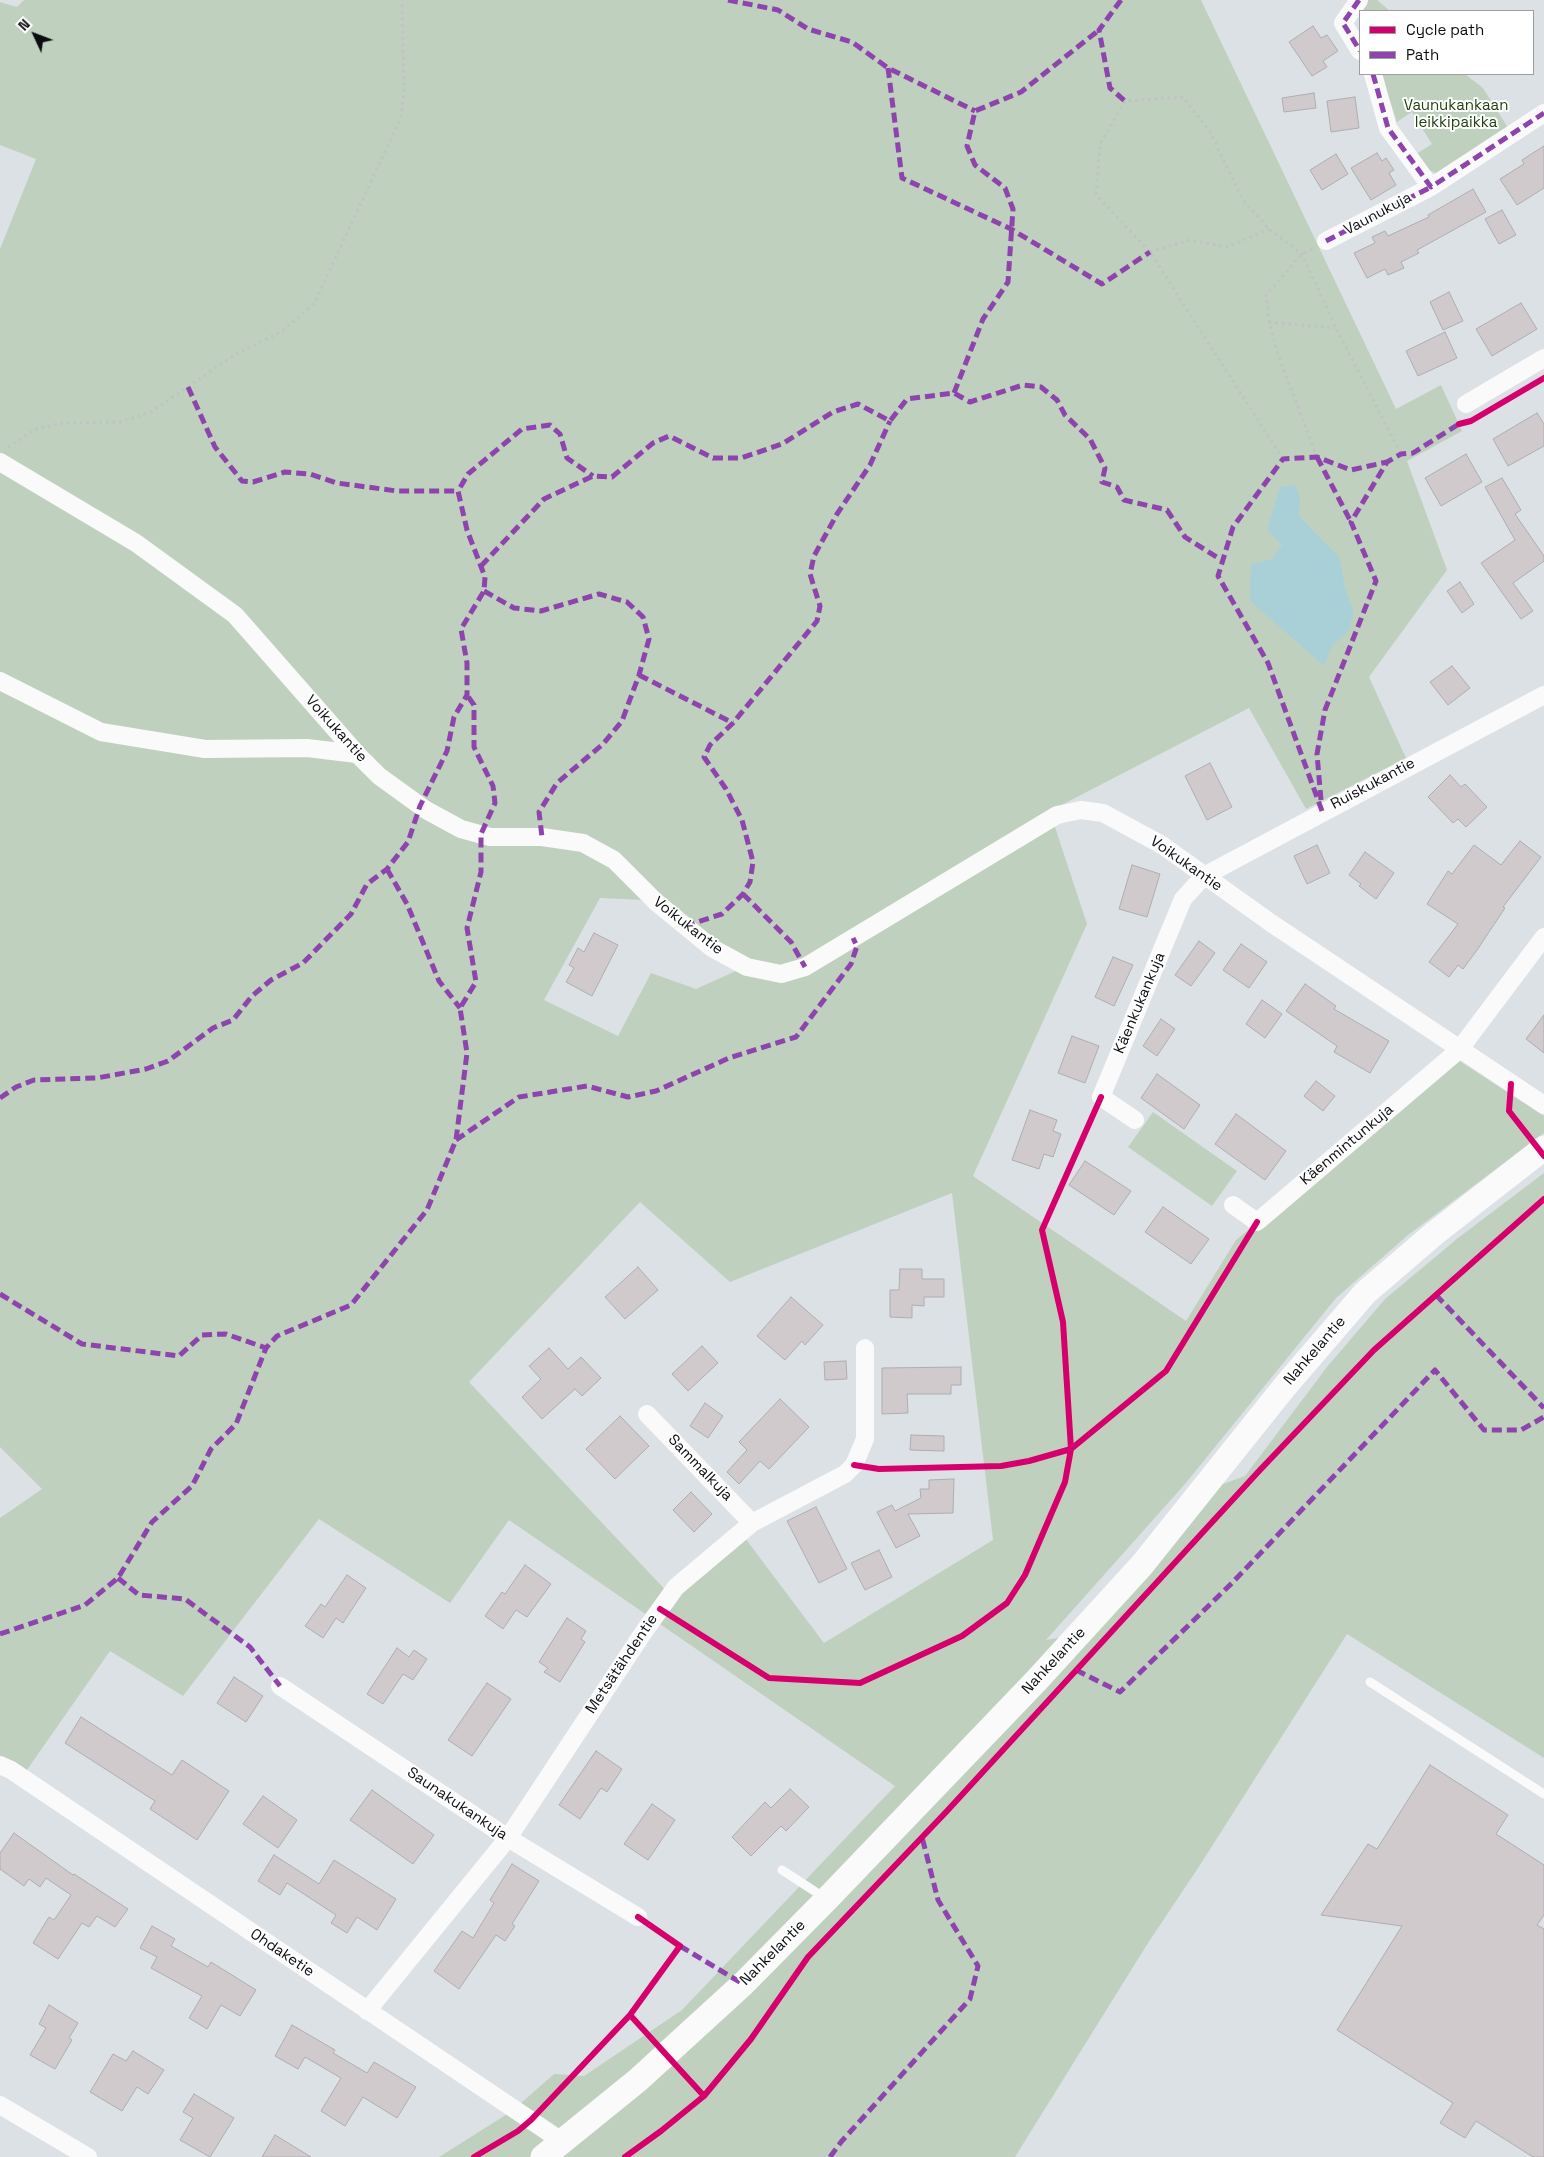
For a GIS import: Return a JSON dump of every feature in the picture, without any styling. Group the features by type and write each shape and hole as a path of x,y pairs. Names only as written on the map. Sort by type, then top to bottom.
{"main road":[{"name":"Nahkelantie","path":"544,2157 638,2080 715,2010 827,1899 1036,1681 1142,1565 1286,1385 1365,1292 1435,1233 1544,1148"}],"street":[{"path":"1359,0 1343,23 1359,49"},
{"name":"Vaunukuja","path":"1373,75 1388,128 1431,187"},
{"name":"Vaunukuja","path":"1326,242 1431,187 1544,113"},
{"path":"1466,404 1544,358"},
{"name":"Voikukantie","path":"0,462 136,543 235,615 357,754 379,776 426,810 461,829 490,837 542,837 583,843 614,860 656,902 712,948 747,967 781,974 805,967 1057,815 1081,810 1103,813 1162,845 1271,924 1544,1105"},
{"path":"0,681 101,732 205,749 307,748 357,754"},
{"name":"Ruiskukantie","path":"1204,876 1544,695"},
{"name":"Käenkukankuja","path":"1135,1120 1101,1097 1183,899 1204,876"},
{"path":"1459,1050 1544,937"},
{"name":"Käenmintunkuja","path":"1233,1205 1257,1222 1459,1050"},
{"name":"Metsätähdentie","path":"367,2011 508,1838 582,1723 676,1588 752,1523 845,1474 854,1465 865,1439 865,1348"},
{"name":"Sammalkuja","path":"647,1414 752,1523"},
{"name":"Saunakukankuja","path":"280,1686 508,1838 638,1917"},
{"name":"Ohdaketie","path":"0,1765 11,1770 563,2142"},
{"path":"0,2105 88,2157"}],"lane":[{"path":"1370,1682 1544,1794"},
{"path":"782,1870 827,1899"}],"path":[{"path":"0,452 38,428 65,423 120,422 151,412 233,356 282,331 314,304 401,117 404,92 402,0"},
{"path":"1283,459 1150,252 1096,195 1100,144 1126,101 1183,97 1210,132 1243,200 1269,229 1302,254 1336,328 1401,454"},
{"path":"1150,252 1190,240 1227,247 1269,229"},
{"path":"1302,254 1266,295 1276,349 1317,458"},
{"path":"1270,322 1336,328"}],"green space":[{"path":"24,0 1201,0 1396,409 1441,385 1462,431 1407,461 1447,570 1369,677 1406,758 1306,809 1249,708 1050,811 805,961 780,968 749,961 714,942 662,898 617,855 490,832 463,825 429,804 382,770 239,610 0,454 0,249 36,159 0,145 0,2 17,7"},
{"path":"1368,0 1377,0 1389,10 1362,10"},
{"name":"Vaunukankaan leikkipaikka","path":"1381,75 1466,75 1483,88 1510,131 1436,173 1423,168 1416,154 1432,144 1412,112 1397,122"},
{"path":"0,469 131,548 230,620 423,816 548,843 581,848 611,863 644,900 600,898 544,1000 618,1036 651,973 696,989 738,970 778,980 1054,824 1087,924 973,1176 1186,1321 1236,1240 1458,1060 1544,1116 1544,1133 1408,1235 1336,1298 1185,1484 1046,1640 1093,1632 1220,1485 1245,1476 1327,1367 1385,1299 1458,1238 1544,1173 1544,1758 1347,1634 1148,1943 1015,2157 439,2157 512,2111 554,2074 584,2076 682,2010 895,1786 509,1520 450,1603 319,1519 183,1696 110,1651 22,1777 0,1766 0,1518 42,1489 0,1447","holes":["952,1193 993,1540 824,1643 745,1538 674,1599 469,1382 640,1202 730,1282"]},
{"path":"1153,1112 1237,1171 1212,1206 1128,1147"}],"water":[{"path":"1296,485 1300,499 1299,516 1340,558 1345,587 1354,613 1348,632 1332,646 1324,666 1250,601 1251,564 1272,559 1282,545 1267,530 1280,487"}],"building":[{"path":"1313,26 1321,38 1327,35 1338,51 1323,61 1327,67 1312,76 1289,42"},
{"path":"1314,93 1316,108 1284,112 1282,98"},
{"path":"1355,97 1359,128 1331,132 1327,101"},
{"path":"1544,146 1544,188 1517,205 1500,179 1524,164 1522,160"},
{"path":"1377,153 1382,161 1386,158 1394,170 1389,173 1396,185 1371,200 1351,168"},
{"path":"1336,154 1348,174 1322,190 1310,170"},
{"path":"1473,189 1486,212 1417,250 1419,253 1401,262 1404,268 1388,275 1385,269 1367,278 1354,253 1375,243 1372,237 1385,231 1388,236 1429,217 1428,215"},
{"path":"1502,210 1516,235 1499,244 1485,219"},
{"path":"1449,292 1463,321 1443,330 1430,302"},
{"path":"1521,303 1537,329 1492,356 1476,329"},
{"path":"1445,332 1457,358 1418,376 1406,351"},
{"path":"1537,413 1544,424 1544,446 1508,466 1493,439"},
{"path":"1466,454 1482,482 1441,506 1425,478"},
{"path":"1502,478 1521,510 1515,514 1544,556 1544,561 1513,583 1533,611 1521,619 1481,563 1515,540 1485,487"},
{"path":"1460,582 1474,604 1462,613 1447,591"},
{"path":"1452,666 1470,688 1448,705 1430,682"},
{"path":"1210,763 1232,807 1207,820 1185,776"},
{"path":"1450,775 1461,787 1465,784 1487,807 1466,827 1458,819 1453,823 1428,797"},
{"path":"1520,841 1541,857 1503,907 1505,908 1463,969 1458,965 1449,977 1429,962 1458,924 1427,904 1448,871 1452,874 1474,845 1501,865"},
{"path":"1317,845 1330,873 1307,884 1294,856"},
{"path":"1365,852 1394,873 1376,899 1359,886 1361,884 1349,875"},
{"path":"1132,865 1160,874 1147,917 1119,909"},
{"path":"594,933 618,945 592,996 566,982 574,968 569,965 578,948 584,952"},
{"path":"1199,941 1215,953 1191,986 1175,975"},
{"path":"1241,944 1267,962 1249,988 1223,970"},
{"path":"1113,957 1133,965 1114,1006 1095,997"},
{"path":"1305,984 1336,1006 1334,1009 1389,1041 1370,1073 1334,1052 1337,1046 1286,1011"},
{"path":"1262,1000 1282,1014 1265,1038 1246,1024"},
{"path":"1544,1015 1544,1053 1526,1039"},
{"path":"1161,1019 1175,1029 1157,1056 1143,1046"},
{"path":"1072,1036 1099,1046 1085,1083 1058,1073"},
{"path":"1157,1074 1200,1105 1184,1129 1141,1098"},
{"path":"1316,1081 1335,1096 1323,1111 1304,1096"},
{"path":"1030,1110 1057,1120 1053,1131 1061,1134 1053,1157 1044,1154 1039,1169 1012,1160"},
{"path":"1236,1114 1286,1151 1265,1180 1215,1144"},
{"path":"1085,1161 1131,1191 1114,1215 1069,1185"},
{"path":"1163,1207 1209,1239 1191,1264 1145,1232"},
{"path":"638,1267 658,1290 625,1319 605,1297"},
{"path":"900,1269 922,1269 922,1279 944,1279 944,1297 924,1297 924,1306 912,1305 912,1318 890,1317 890,1290 899,1290"},
{"path":"791,1297 823,1325 805,1345 802,1341 785,1360 757,1336"},
{"path":"702,1346 718,1363 688,1391 672,1374"},
{"path":"549,1348 568,1369 581,1357 601,1378 582,1396 575,1389 542,1419 522,1397 541,1379 529,1366"},
{"path":"846,1361 847,1379 825,1380 824,1362"},
{"path":"961,1367 961,1385 951,1385 951,1394 907,1394 908,1413 882,1414 882,1368"},
{"path":"780,1399 809,1427 769,1469 760,1461 739,1484 727,1472 747,1450 739,1442"},
{"path":"705,1403 723,1416 708,1438 690,1426"},
{"path":"620,1416 649,1446 615,1479 586,1449"},
{"path":"911,1435 944,1436 944,1451 910,1450"},
{"path":"954,1479 953,1513 908,1514 920,1536 896,1548 877,1512 892,1505 895,1511 921,1498 920,1489 929,1489 929,1480"},
{"path":"691,1492 712,1514 694,1532 673,1510"},
{"path":"816,1507 847,1569 819,1583 787,1521"},
{"path":"879,1550 892,1577 865,1590 851,1563"},
{"path":"525,1565 551,1584 527,1617 516,1610 503,1629 485,1616 502,1592 505,1594"},
{"path":"347,1575 366,1588 343,1623 336,1618 323,1638 305,1626 321,1604 325,1607"},
{"path":"567,1618 586,1631 581,1639 585,1642 560,1682 544,1672 548,1668 539,1662"},
{"path":"397,1648 409,1657 414,1650 427,1659 413,1680 403,1674 383,1704 367,1694"},
{"path":"234,1677 263,1696 246,1722 217,1703"},
{"path":"487,1683 511,1699 472,1756 448,1740"},
{"path":"81,1717 172,1775 182,1760 229,1791 197,1840 150,1809 155,1801 65,1743"},
{"path":"596,1751 622,1769 607,1792 601,1788 580,1819 559,1805"},
{"path":"1430,1765 1508,1815 1496,1834 1544,1865 1544,1915 1537,1925 1544,1929 1544,2157 1533,2157 1476,2121 1465,2138 1440,2123 1453,2103 1337,2030 1402,1926 1321,1915 1368,1844 1377,1849"},
{"path":"790,1789 809,1807 786,1831 781,1826 751,1856 732,1837 765,1802 771,1808"},
{"path":"372,1790 434,1835 413,1864 350,1820"},
{"path":"263,1796 297,1820 278,1848 243,1824"},
{"path":"652,1804 675,1820 648,1860 624,1844"},
{"path":"14,1833 73,1875 128,1909 115,1927 97,1916 89,1927 82,1923 58,1959 33,1943 49,1917 54,1920 71,1895 46,1878 40,1887 29,1879 24,1886 0,1869 0,1853"},
{"path":"274,1855 319,1884 334,1860 396,1899 377,1930 357,1917 347,1933 331,1923 336,1915 287,1883 280,1895 258,1881"},
{"path":"512,1864 539,1881 512,1924 515,1926 505,1941 496,1935 459,1989 434,1971 462,1931 473,1938 494,1903 490,1900"},
{"path":"152,1926 175,1939 171,1946 208,1967 211,1962 256,1990 240,2016 221,2005 207,2029 189,2018 202,1996 151,1968 157,1957 140,1948"},
{"path":"49,2005 78,2023 69,2038 72,2040 55,2069 30,2055 46,2028 39,2024"},
{"path":"292,2025 335,2050 333,2053 367,2073 374,2062 416,2087 397,2118 363,2097 345,2126 321,2111 341,2078 305,2057 298,2069 275,2056"},
{"path":"133,2051 164,2070 148,2094 137,2087 122,2111 90,2092 113,2054 126,2061"},
{"path":"194,2094 234,2118 210,2157 180,2140 193,2118 183,2112"},
{"path":"275,2135 311,2157 262,2157"}],"marked path":[{"path":"728,0 778,10 808,29 852,42 888,68 975,111"},
{"path":"1121,0 1099,30 1110,88 1125,101"},
{"path":"1359,0 1343,23 1359,49"},
{"path":"954,393 983,319 1008,282 1013,209 1005,188 975,165 967,146 975,111 1021,92 1099,30"},
{"path":"888,68 902,178 1011,229 1102,284 1150,252"},
{"path":"1373,75 1388,128 1431,187 1544,113"},
{"path":"1326,241 1431,187"},
{"path":"481,566 544,499 593,476 612,477 653,443 669,436 713,458 741,458 782,444 833,412 858,404 890,421 907,399 954,393 970,402 1023,385 1041,387 1057,400 1065,415 1090,439 1105,468 1102,482 1117,487 1124,500 1167,510 1185,537 1223,561"},
{"path":"188,387 215,447 242,481 253,482 285,472 310,474 337,483 397,491 458,491"},
{"path":"685,926 722,914 743,894 750,882 753,862 742,820 726,789 704,757 710,745 733,723 817,621 820,606 810,574 814,556 837,514 870,465 890,421"},
{"path":"1321,800 1317,754 1325,710 1376,581 1351,522 1387,462 1401,454 1413,453 1459,424"},
{"path":"0,1098 16,1087 34,1080 97,1078 146,1069 168,1061 213,1028 233,1020 252,996 271,980 303,963 351,914 367,884 387,869 408,842 420,806 447,751 454,717 467,695 467,663 461,629 484,591 485,577 467,530 458,491 468,474 522,429 550,425 560,434 567,458 593,476"},
{"path":"1317,457 1351,522"},
{"path":"1322,811 1268,663 1218,576 1233,527 1283,459 1317,457 1351,470 1387,462"},
{"path":"484,591 514,608 541,611 599,594 627,602 643,617 649,639 639,675 622,721 603,744 557,783 539,812 542,837"},
{"path":"639,675 733,723"},
{"path":"0,1634 85,1605 118,1578 152,1522 192,1486 211,1449 236,1424 266,1348 277,1336 351,1305 427,1210 456,1140 467,1053 460,1008 476,982 467,928 481,872 481,834 495,803 493,786 474,747 474,705 467,695"},
{"path":"387,869 407,904 439,981 460,1008"},
{"path":"743,894 791,942 805,967"},
{"path":"456,1140 519,1097 587,1086 628,1097 656,1091 729,1058 796,1037 851,964 857,946 853,938"},
{"path":"0,1294 82,1344 179,1356 202,1335 226,1334 266,1348"},
{"path":"1436,1295 1544,1408"},
{"path":"1076,1670 1120,1692 1232,1583 1435,1370 1484,1430 1521,1430 1544,1417"},
{"path":"118,1578 139,1595 185,1599 250,1647 280,1686"},
{"path":"830,2157 841,2142 970,1999 978,1966 938,1900 922,1837"},
{"path":"680,1946 743,1984"}],"cycle path":[{"path":"1459,424 1471,421 1544,378"},
{"path":"1511,1084 1509,1111 1544,1156"},
{"path":"854,1465 879,1469 1001,1466 1029,1461 1071,1449 1063,1322 1042,1230 1101,1097"},
{"path":"474,2157 518,2131 531,2120 630,2015 704,2096 751,2039 808,1957 947,1811 1259,1471 1374,1350 1544,1199"},
{"path":"660,1609 769,1678 860,1683 962,1636 1007,1603 1025,1575 1065,1482 1071,1449 1166,1371 1257,1222"},
{"path":"630,2015 680,1946 638,1917"},
{"path":"625,2157 704,2096"}]}
